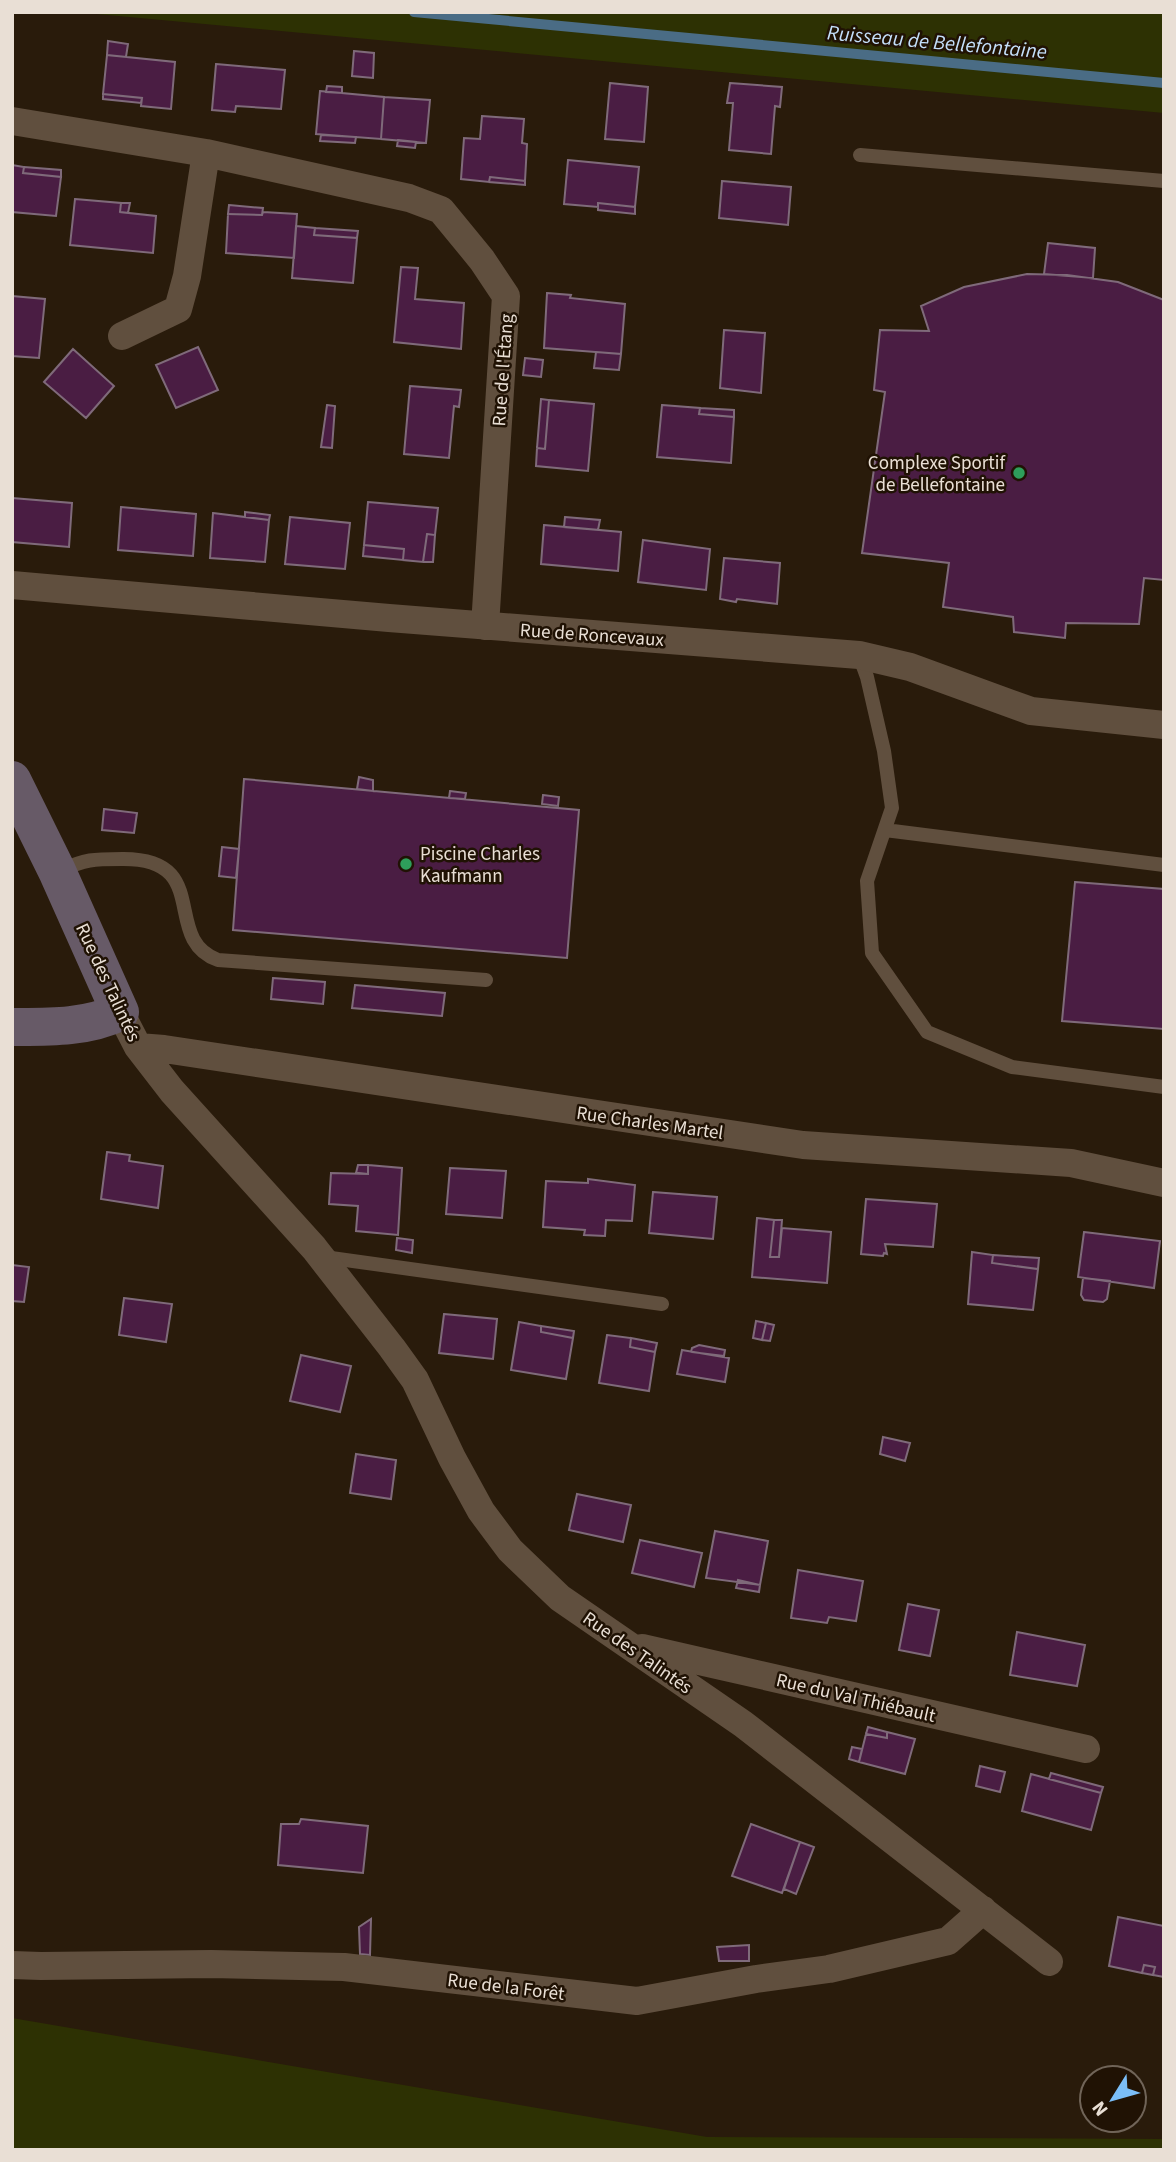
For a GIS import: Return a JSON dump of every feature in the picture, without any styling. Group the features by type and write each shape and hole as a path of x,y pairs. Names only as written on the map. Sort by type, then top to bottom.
{"street":[{"name":"Rue de l'Étang","path":"12,121 206,153 409,198 441,210 482,260 506,296 485,626"},
{"path":"122,336 177,309 187,276 206,153"},
{"name":"Rue de Roncevaux","path":"12,585 859,655 910,667 1031,711 1164,725"},
{"name":"Rue des Talintés","path":"12,780 138,1047 172,1091 321,1256 415,1380 481,1511 510,1550 561,1598 743,1724 1049,1962"},
{"path":"12,1027 82,1024 106,1019 120,1012"},
{"name":"Rue Charles Martel","path":"138,1047 803,1145 1071,1163 1164,1183"},
{"name":"Rue du Val Thiébault","path":"625,1644 1086,1749"},
{"name":"Rue de la Forêt","path":"12,1965 211,1964 344,1967 638,2001 756,1979 829,1969 948,1941 983,1910"}],"lane":[{"path":"860,155 1164,181"},
{"path":"859,655 867,677 884,751 892,808 867,881 872,954 927,1032 1012,1067 1164,1087"},
{"path":"885,830 1164,865"},
{"path":"57,871 87,859 143,859 161,866 171,873 180,886 192,939 205,956 218,960 486,980"},
{"path":"321,1256 662,1304"}],"green space":[{"path":"75,12 1164,12 1164,113"},
{"path":"12,2018 707,2137 1164,2139 1164,2150 12,2150"}],"building":[{"path":"108,41 128,44 126,57 107,55"},
{"path":"354,51 374,53 373,78 352,76"},
{"path":"107,55 175,62 171,109 141,106 142,98 103,94"},
{"path":"216,64 285,70 281,109 236,106 235,112 212,110"},
{"path":"610,83 648,87 644,142 605,139"},
{"path":"730,83 782,87 780,107 775,106 771,154 729,150 733,103 727,103"},
{"path":"327,86 342,87 342,93 326,92"},
{"path":"320,91 384,97 381,139 316,134"},
{"path":"103,94 142,98 141,103 103,99"},
{"path":"384,97 430,100 426,143 381,139"},
{"path":"482,116 524,119 522,143 527,144 525,181 490,177 489,182 461,179 464,138 480,139"},
{"path":"321,135 356,137 355,143 320,141"},
{"path":"398,140 416,142 415,148 397,146"},
{"path":"568,160 639,167 635,207 598,203 598,207 564,204"},
{"path":"12,165 24,167 23,173 61,177 56,216 12,212"},
{"path":"24,167 61,170 61,177 23,173"},
{"path":"490,177 525,181 525,185 489,182"},
{"path":"722,181 791,187 788,225 719,218"},
{"path":"75,199 121,203 120,212 156,216 153,253 70,245"},
{"path":"121,203 130,203 128,213 120,212"},
{"path":"598,203 635,207 635,214 598,210"},
{"path":"229,205 263,208 262,215 228,214"},
{"path":"263,212 297,214 294,258 226,253 228,214 262,215"},
{"path":"296,226 315,228 314,235 357,238 353,283 292,278"},
{"path":"315,228 358,231 357,238 314,235"},
{"path":"1048,243 1095,248 1093,278 1044,274"},
{"path":"401,267 418,268 415,299 464,303 461,349 394,342"},
{"name":"Complexe Sportif de Bellefontaine","path":"1027,274 1067,275 1118,282 1164,300 1164,580 1144,578 1139,624 1066,623 1065,638 1014,632 1013,617 943,607 949,563 862,553 885,392 874,390 880,330 929,331 921,306 964,287"},
{"path":"547,293 625,304 621,354 544,348"},
{"path":"12,296 45,299 39,358 12,356"},
{"path":"724,330 765,333 761,393 720,388"},
{"path":"198,347 218,390 176,408 156,365"},
{"path":"73,349 114,386 86,418 44,382"},
{"path":"596,352 621,354 619,370 594,368"},
{"path":"525,358 543,360 541,377 523,375"},
{"path":"410,386 461,390 459,407 454,406 449,458 404,454"},
{"path":"541,399 549,400 545,449 537,448"},
{"path":"549,400 594,404 588,471 536,466 537,448 545,449"},
{"path":"327,405 335,406 332,448 321,447"},
{"path":"662,405 700,408 699,414 734,417 731,463 657,457"},
{"path":"700,408 734,410 734,417 699,414"},
{"path":"12,498 72,503 69,547 12,542"},
{"path":"368,502 438,508 435,535 427,534 423,562 403,560 404,549 364,545"},
{"path":"121,507 196,514 193,556 118,550"},
{"path":"245,512 270,515 269,520 245,517"},
{"path":"213,513 269,520 265,562 210,558"},
{"path":"290,517 350,523 345,569 285,564"},
{"path":"565,517 600,520 598,530 564,527"},
{"path":"544,525 621,532 618,571 541,564"},
{"path":"427,534 435,535 433,562 423,562"},
{"path":"643,540 710,549 706,590 638,582"},
{"path":"364,545 404,549 403,560 363,556"},
{"path":"724,558 780,563 777,604 720,599"},
{"path":"359,777 373,780 373,791 357,789"},
{"name":"Piscine Charles Kaufmann","path":"244,779 579,810 567,958 233,930"},
{"path":"450,791 466,793 465,799 449,798"},
{"path":"543,795 559,797 558,806 542,804"},
{"path":"104,809 137,813 134,833 102,830"},
{"path":"222,847 239,849 236,878 219,876"},
{"path":"1075,882 1164,889 1164,1029 1062,1021"},
{"path":"273,978 325,982 323,1004 271,999"},
{"path":"355,985 445,993 442,1016 352,1008"},
{"path":"107,1152 130,1155 129,1161 163,1166 158,1208 101,1199"},
{"path":"358,1165 368,1165 368,1174 356,1173"},
{"path":"368,1165 402,1168 398,1235 356,1231 358,1206 329,1204 331,1173 368,1174"},
{"path":"450,1168 506,1171 502,1218 446,1214"},
{"path":"588,1179 635,1185 632,1221 606,1220 605,1236 584,1235 585,1230 543,1227 546,1181 588,1183"},
{"path":"653,1192 717,1197 713,1239 649,1233"},
{"path":"866,1199 937,1204 933,1247 885,1244 887,1254 884,1253 883,1256 861,1254"},
{"path":"757,1218 774,1220 770,1257 779,1257 782,1228 831,1232 827,1283 752,1277"},
{"path":"774,1220 782,1220 779,1257 770,1257"},
{"path":"1084,1232 1160,1241 1154,1288 1078,1277"},
{"path":"397,1238 413,1240 412,1253 396,1250"},
{"path":"972,1252 993,1255 992,1263 1038,1269 1033,1310 968,1304"},
{"path":"993,1255 1039,1258 1038,1269 992,1263"},
{"path":"12,1265 29,1267 24,1302 12,1301"},
{"path":"1083,1278 1110,1281 1107,1299 1103,1302 1084,1300 1081,1295"},
{"path":"124,1298 172,1304 166,1342 119,1335"},
{"path":"444,1314 497,1319 493,1359 439,1353"},
{"path":"756,1321 766,1323 762,1340 753,1338"},
{"path":"519,1322 541,1326 541,1332 573,1338 566,1379 511,1370"},
{"path":"766,1323 774,1325 770,1341 762,1340"},
{"path":"541,1326 574,1331 573,1338 541,1332"},
{"path":"607,1335 631,1338 630,1347 655,1352 649,1391 599,1383"},
{"path":"631,1338 657,1343 655,1352 630,1347"},
{"path":"699,1345 725,1350 724,1356 691,1352 692,1348"},
{"path":"682,1350 729,1358 725,1382 677,1374"},
{"path":"301,1355 351,1366 340,1412 290,1401"},
{"path":"883,1437 910,1443 905,1461 880,1454"},
{"path":"356,1454 396,1460 391,1499 350,1493"},
{"path":"577,1494 631,1505 623,1542 569,1530"},
{"path":"715,1531 768,1541 760,1585 706,1578"},
{"path":"640,1540 702,1553 694,1587 632,1573"},
{"path":"798,1570 863,1581 856,1621 829,1617 827,1623 791,1618"},
{"path":"738,1580 760,1585 759,1592 736,1588"},
{"path":"908,1604 939,1610 930,1656 899,1650"},
{"path":"1017,1632 1085,1645 1077,1686 1010,1675"},
{"path":"868,1727 887,1732 887,1738 866,1734"},
{"path":"887,1732 915,1739 905,1774 859,1762 866,1734 887,1738"},
{"path":"852,1747 862,1749 859,1762 849,1759"},
{"path":"980,1766 1005,1772 1000,1792 976,1786"},
{"path":"1051,1773 1103,1787 1101,1793 1049,1779"},
{"path":"1031,1774 1101,1793 1091,1830 1022,1811"},
{"path":"301,1819 368,1826 363,1873 278,1865 281,1824 299,1824"},
{"path":"751,1824 800,1842 782,1893 732,1876"},
{"path":"800,1842 814,1847 796,1894 784,1889"},
{"path":"1118,1917 1164,1926 1164,1977 1153,1975 1155,1967 1144,1965 1142,1973 1109,1966"},
{"path":"371,1919 370,1955 360,1954 359,1927"},
{"path":"749,1945 749,1961 719,1961 717,1947"},
{"path":"1144,1965 1155,1967 1153,1975 1142,1973"}],"waterway":[{"name":"Ruisseau de Bellefontaine","path":"414,12 1164,83"}],"place":[{"name":"Complexe Sportif de Bellefontaine","path":"1019,473"},
{"name":"Piscine Charles Kaufmann","path":"406,864"}]}
